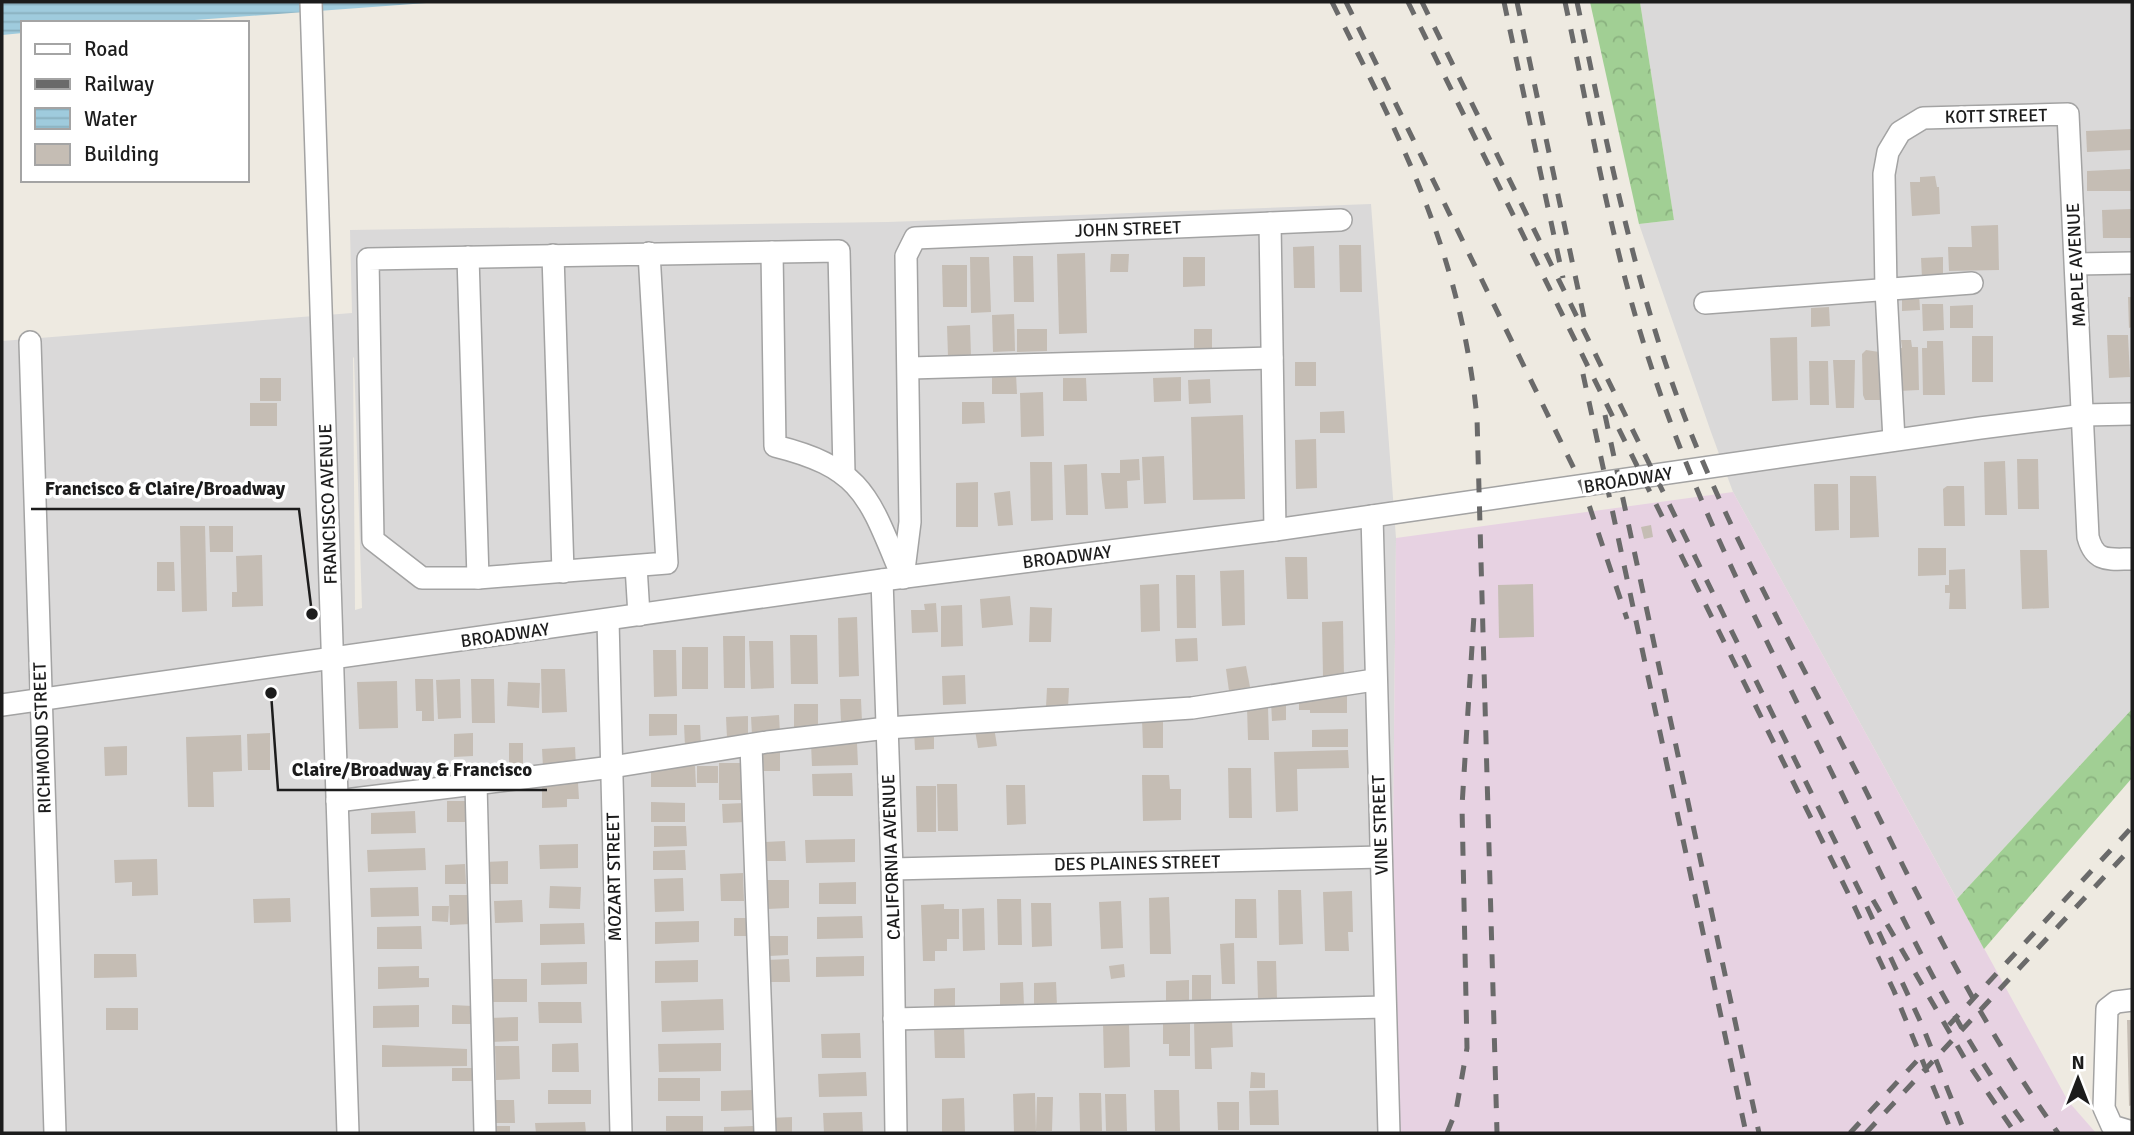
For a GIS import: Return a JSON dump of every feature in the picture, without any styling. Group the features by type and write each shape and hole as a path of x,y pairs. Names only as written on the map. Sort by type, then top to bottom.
{"street":[{"name":"FRANCISCO AVENUE","path":"311,10 348,1133"},
{"name":"KOTT STREET","path":"1886,290 1884,174 1888,152 1900,132 1923,118 2068,114"},
{"name":"MAPLE AVENUE","path":"2068,114 2091,548 2101,559 2132,558"},
{"name":"JOHN STREET","path":"915,238 1341,220"},
{"path":"1270,223 1275,530"},
{"name":"CALIFORNIA AVENUE","path":"896,1133 887,728 892,579 910,522 910,368 906,256 915,238"},
{"path":"649,253 667,563 478,578 422,579 373,540 368,259 649,253 839,251 844,473"},
{"path":"772,252 775,446 812,455 844,473 870,502 892,579"},
{"path":"553,255 563,572"},
{"path":"468,257 478,578"},
{"path":"2076,264 2132,262"},
{"path":"1705,303 1972,283"},
{"path":"1886,290 1894,440"},
{"name":"RICHMOND STREET","path":"30,342 55,1133"},
{"path":"910,368 1272,358"},
{"name":"BROADWAY","path":"2,705 333,661 892,579 1275,530 1894,440 2084,415 2132,414"},
{"name":"VINE STREET","path":"1372,516 1374,680 1389,1133"},
{"path":"636,566 639,615"},
{"name":"MOZART STREET","path":"608,620 621,1133"},
{"path":"337,801 611,767 751,744 887,728 1192,708 1374,680"},
{"path":"751,744 765,1133"},
{"path":"476,784 485,1133"},
{"name":"DES PLAINES STREET","path":"892,869 1381,857"},
{"path":"2132,1000 2116,1002 2107,1010 2104,1108 2112,1126 2132,1132"},
{"path":"894,1019 1385,1007"}],"shaded area":[{"path":"1640,2 2132,3 2132,709 1957,899 1733,492 1711,432 1639,224 1674,220"},
{"path":"1371,204 1396,538 1390,1133 2,1133 2,341 352,313 350,230 888,222","holes":["354,357 362,608 355,610"]},
{"path":"1733,492 2068,1101 2096,1133 1390,1133 1396,538"}],"green space":[{"path":"1590,2 1640,2 1674,220 1639,224"},
{"path":"2132,709 2132,778 1984,949 1957,899"}],"water":[{"path":"2,2 440,2 181,21 21,21 21,33 2,35"}],"building":[{"path":"2132,129 2132,150 2087,152 2086,131"},
{"path":"2130,169 2131,191 2087,191 2087,171"},
{"path":"1935,176 1939,187 1940,214 1912,216 1910,182 1920,182 1920,177"},
{"path":"2132,209 2132,238 2103,238 2102,210"},
{"path":"1998,225 1999,270 1949,271 1948,247 1972,247 1971,226"},
{"path":"1339,245 1361,245 1362,292 1340,292"},
{"path":"1314,246 1315,288 1294,288 1293,247"},
{"path":"1085,253 1087,333 1059,334 1057,254"},
{"path":"1111,254 1129,254 1128,272 1110,272"},
{"path":"1013,256 1033,256 1034,302 1014,302"},
{"path":"970,257 989,257 991,312 971,313"},
{"path":"1183,257 1205,257 1205,286 1183,287"},
{"path":"1943,257 1943,277 1922,278 1921,258"},
{"path":"942,265 967,265 967,307 943,307"},
{"path":"1902,294 1919,294 1920,310 1902,311"},
{"path":"2128,297 2132,297 2132,327 2129,328"},
{"path":"1922,304 1943,304 1944,330 1923,331"},
{"path":"1973,305 1973,328 1950,328 1950,306"},
{"path":"1829,307 1830,326 1811,327 1811,308"},
{"path":"1014,314 1015,351 993,352 992,315"},
{"path":"970,325 971,356 948,356 947,326"},
{"path":"1017,329 1047,329 1047,351 1017,352"},
{"path":"1194,329 1212,329 1212,348 1194,348"},
{"path":"2107,335 2128,335 2130,377 2109,378"},
{"path":"1972,336 1993,336 1993,382 1972,382"},
{"path":"1797,337 1798,400 1772,401 1770,338"},
{"path":"1901,340 1911,340 1912,347 1918,347 1919,390 1898,391 1896,348 1902,348"},
{"path":"1927,341 1943,341 1945,395 1923,395 1922,348 1927,348"},
{"path":"1866,350 1886,353 1885,400 1865,400 1863,395 1862,354"},
{"path":"1833,360 1855,360 1854,408 1836,408"},
{"path":"1809,361 1828,361 1829,405 1810,405"},
{"path":"1295,362 1316,362 1316,386 1295,386"},
{"path":"1016,374 1017,394 992,394 992,375"},
{"path":"1181,377 1181,401 1154,402 1153,378"},
{"path":"260,378 281,378 281,401 260,401"},
{"path":"1063,378 1086,378 1087,401 1063,401"},
{"path":"1210,379 1211,403 1189,404 1188,380"},
{"path":"1043,392 1044,436 1021,437 1020,393"},
{"path":"962,402 984,402 985,423 962,424"},
{"path":"250,403 277,403 277,426 250,426"},
{"path":"1344,411 1345,433 1320,433 1320,412"},
{"path":"1243,415 1245,499 1193,500 1191,417"},
{"path":"1316,439 1317,488 1296,489 1295,440"},
{"path":"1164,456 1166,503 1144,504 1142,457"},
{"path":"1139,459 1140,480 1127,481 1128,508 1105,509 1101,473 1120,473 1120,460"},
{"path":"2017,459 2038,459 2039,509 2018,509"},
{"path":"2005,461 2007,515 1985,515 1984,462"},
{"path":"1030,462 1052,462 1053,520 1031,521"},
{"path":"1087,464 1088,515 1066,515 1064,465"},
{"path":"1850,476 1876,476 1879,537 1850,538"},
{"path":"978,482 978,527 956,527 956,483"},
{"path":"1814,484 1838,484 1839,530 1815,531"},
{"path":"1947,486 1964,486 1965,526 1944,526 1943,489"},
{"path":"1010,491 1013,525 998,526 994,493"},
{"path":"1651,525 1653,537 1644,539 1641,527"},
{"path":"180,526 205,526 207,611 182,612"},
{"path":"209,526 233,526 233,552 210,552"},
{"path":"1918,548 1946,548 1946,575 1918,576"},
{"path":"2020,550 2047,550 2049,608 2022,609"},
{"path":"262,555 263,606 232,607 232,592 237,592 236,556"},
{"path":"1285,557 1307,557 1308,599 1287,599"},
{"path":"157,562 174,562 175,591 157,591"},
{"path":"1965,569 1966,609 1949,609 1950,593 1945,593 1945,585 1949,585 1949,570"},
{"path":"1244,570 1245,625 1222,626 1220,571"},
{"path":"1176,575 1195,575 1196,628 1177,628"},
{"path":"1159,584 1160,631 1141,632 1140,585"},
{"path":"1533,584 1534,637 1499,638 1498,585"},
{"path":"1010,596 1013,625 982,628 980,599"},
{"path":"936,603 938,632 912,633 911,610 925,610 924,604"},
{"path":"962,605 963,646 941,647 941,606"},
{"path":"1030,607 1052,608 1051,642 1029,642"},
{"path":"857,617 859,676 839,677 838,618"},
{"path":"1343,621 1344,677 1323,677 1322,622"},
{"path":"790,635 817,635 818,684 791,684"},
{"path":"723,636 745,636 745,688 724,688"},
{"path":"1197,638 1198,661 1176,662 1175,639"},
{"path":"749,641 773,641 774,688 751,689"},
{"path":"682,647 708,647 708,689 682,689"},
{"path":"653,650 676,650 677,696 654,697"},
{"path":"1246,666 1250,687 1229,691 1226,669"},
{"path":"541,669 565,669 567,712 542,713"},
{"path":"965,675 966,704 943,705 942,676"},
{"path":"415,679 433,679 434,721 422,721 422,711 416,711"},
{"path":"460,679 461,718 438,719 436,680"},
{"path":"471,679 494,679 495,723 472,723"},
{"path":"397,681 398,728 359,729 357,682"},
{"path":"508,682 540,683 539,708 507,706"},
{"path":"1047,688 1069,688 1068,708 1046,707"},
{"path":"1347,695 1347,713 1310,713 1310,710 1299,710 1299,696"},
{"path":"840,699 861,699 862,722 841,722"},
{"path":"1286,701 1286,720 1272,721 1271,702"},
{"path":"794,704 818,704 818,727 794,727"},
{"path":"1268,707 1269,740 1248,740 1247,708"},
{"path":"649,714 677,714 677,735 649,736"},
{"path":"779,715 780,734 752,735 751,717"},
{"path":"748,716 748,737 727,738 726,717"},
{"path":"1142,719 1163,719 1163,748 1143,748"},
{"path":"684,725 700,725 701,745 685,746"},
{"path":"994,727 997,746 978,748 975,730"},
{"path":"1348,729 1348,747 1312,747 1312,730"},
{"path":"914,730 934,730 934,749 915,750"},
{"path":"270,733 270,770 248,770 247,734"},
{"path":"473,733 473,756 454,757 454,734"},
{"path":"241,735 242,771 213,772 214,807 188,807 186,737"},
{"path":"509,743 523,743 523,765 509,766"},
{"path":"857,743 858,765 812,766 811,744"},
{"path":"127,746 127,775 105,776 104,747"},
{"path":"575,747 576,766 543,767 542,749"},
{"path":"1348,750 1349,768 1297,769 1298,811 1276,812 1274,752"},
{"path":"780,751 780,771 759,771 758,752"},
{"path":"719,763 745,763 745,800 719,800"},
{"path":"695,766 696,787 651,787 651,767"},
{"path":"697,766 718,766 718,783 697,783"},
{"path":"1228,768 1251,768 1252,818 1229,818"},
{"path":"852,773 853,796 813,796 812,774"},
{"path":"1142,775 1169,775 1170,789 1181,789 1181,820 1143,821"},
{"path":"542,783 578,783 579,799 567,799 567,807 542,808"},
{"path":"937,784 957,784 958,831 938,831"},
{"path":"1006,785 1025,785 1026,824 1007,825"},
{"path":"916,786 936,786 936,832 917,832"},
{"path":"447,801 466,801 466,822 447,822"},
{"path":"651,802 685,803 685,822 651,822"},
{"path":"744,803 745,822 723,823 722,804"},
{"path":"415,811 416,833 371,834 371,813"},
{"path":"654,826 686,826 687,846 654,847"},
{"path":"855,839 855,862 806,863 805,840"},
{"path":"785,841 786,861 766,861 765,842"},
{"path":"578,844 578,868 540,869 539,845"},
{"path":"425,848 426,870 368,872 367,850"},
{"path":"685,850 686,870 653,870 653,851"},
{"path":"157,859 158,895 132,896 132,882 115,883 114,860"},
{"path":"508,861 508,884 485,884 485,862"},
{"path":"465,864 466,884 445,884 445,865"},
{"path":"743,873 744,901 721,901 720,874"},
{"path":"683,878 684,911 655,912 654,879"},
{"path":"767,880 789,880 789,908 767,909"},
{"path":"856,882 856,904 819,904 819,883"},
{"path":"550,886 581,887 580,909 549,908"},
{"path":"418,887 419,916 371,917 370,888"},
{"path":"1278,890 1301,890 1303,944 1279,945"},
{"path":"1352,891 1353,932 1348,932 1349,951 1325,951 1323,892"},
{"path":"449,895 470,895 471,924 450,925"},
{"path":"1169,897 1171,954 1150,954 1149,898"},
{"path":"290,898 291,922 254,923 253,899"},
{"path":"997,899 1021,899 1022,945 998,945"},
{"path":"1235,899 1256,899 1257,938 1235,938"},
{"path":"522,900 523,922 495,923 494,901"},
{"path":"1121,901 1123,948 1101,949 1099,902"},
{"path":"1031,903 1051,903 1052,946 1032,947"},
{"path":"944,904 944,909 959,909 959,939 947,939 947,951 935,951 935,961 923,961 921,905"},
{"path":"432,906 449,906 448,922 432,921"},
{"path":"984,908 985,950 963,951 962,909"},
{"path":"862,916 863,938 817,939 817,917"},
{"path":"734,918 747,918 748,936 734,936"},
{"path":"699,921 699,942 655,944 655,922"},
{"path":"584,923 585,944 540,945 540,924"},
{"path":"421,926 422,949 377,949 377,927"},
{"path":"769,936 788,936 788,955 769,956"},
{"path":"1234,943 1235,984 1222,984 1220,944"},
{"path":"94,954 136,954 137,977 94,978"},
{"path":"864,956 864,976 816,977 816,957"},
{"path":"789,959 790,982 767,982 766,960"},
{"path":"698,960 698,982 655,983 655,961"},
{"path":"1257,961 1276,961 1277,999 1258,999"},
{"path":"587,962 587,984 541,985 541,963"},
{"path":"1124,964 1125,977 1111,979 1109,966"},
{"path":"419,966 419,978 429,978 429,987 378,989 378,967"},
{"path":"1192,975 1211,975 1211,1004 1192,1005"},
{"path":"492,979 527,979 527,1002 492,1002"},
{"path":"1189,980 1189,1003 1166,1003 1166,981"},
{"path":"1023,982 1024,1006 1000,1007 1000,983"},
{"path":"1056,982 1057,1006 1034,1006 1034,983"},
{"path":"955,988 955,1009 934,1009 934,989"},
{"path":"723,999 724,1030 662,1032 661,1001"},
{"path":"538,1002 581,1002 582,1023 539,1023"},
{"path":"419,1005 419,1027 373,1028 373,1006"},
{"path":"452,1005 472,1006 472,1024 452,1024"},
{"path":"106,1008 138,1008 138,1030 106,1030"},
{"path":"518,1017 518,1041 490,1042 490,1018"},
{"path":"1232,1020 1233,1047 1211,1048 1212,1069 1195,1069 1194,1021"},
{"path":"2127,1020 2132,1020 2132,1105 2129,1106"},
{"path":"1129,1022 1130,1067 1104,1068 1103,1023"},
{"path":"1163,1022 1190,1022 1190,1056 1169,1056 1169,1044 1163,1044"},
{"path":"964,1028 965,1058 935,1058 934,1029"},
{"path":"860,1033 861,1058 822,1058 821,1034"},
{"path":"578,1043 579,1072 552,1072 552,1044"},
{"path":"721,1043 721,1071 659,1072 658,1044"},
{"path":"382,1045 467,1049 467,1066 382,1067"},
{"path":"495,1046 519,1046 520,1079 496,1080"},
{"path":"452,1068 474,1068 474,1081 452,1081"},
{"path":"866,1072 867,1096 819,1097 818,1074"},
{"path":"1251,1072 1265,1073 1265,1088 1250,1088"},
{"path":"658,1078 700,1078 700,1101 658,1101"},
{"path":"548,1090 591,1090 591,1104 548,1104"},
{"path":"755,1090 756,1110 721,1111 721,1091"},
{"path":"1154,1090 1179,1090 1180,1131 1155,1131"},
{"path":"1278,1090 1279,1125 1250,1125 1249,1091"},
{"path":"1035,1093 1036,1133 1014,1133 1013,1094"},
{"path":"1079,1093 1101,1093 1102,1131 1080,1132"},
{"path":"1105,1094 1126,1094 1127,1131 1106,1131"},
{"path":"1037,1097 1053,1097 1052,1131 1036,1131"},
{"path":"964,1098 965,1133 942,1133 942,1099"},
{"path":"493,1100 514,1100 515,1123 493,1123"},
{"path":"1217,1102 1239,1102 1239,1130 1218,1130"},
{"path":"862,1112 863,1133 824,1133 823,1113"},
{"path":"666,1116 703,1116 703,1133 666,1131"},
{"path":"792,1117 792,1133 770,1133 769,1118"},
{"path":"585,1122 586,1133 536,1133 535,1123"},
{"path":"491,1126 510,1126 510,1133 491,1133"},
{"path":"753,1126 754,1133 724,1133 724,1127"}],"railway":[{"path":"1332,2 1383,104 1426,202 1458,304 1469,359 1477,418 1497,1133"},
{"path":"1346,2 1583,487 1627,619"},
{"path":"1408,2 1848,893 1894,991 1952,1133"},
{"path":"1422,2 1862,896 1922,1025 1965,1133"},
{"path":"1504,2 1563,278"},
{"path":"1517,2 1585,322"},
{"path":"1565,2 1603,184 1636,319 1670,420 1715,532 1931,973 1978,1055 2031,1133"},
{"path":"1577,2 1615,180 1645,298 1683,413 1706,469 1760,585 1927,913 2002,1047 2058,1133"},
{"path":"1583,374 1746,1133"},
{"path":"1605,415 1759,1133"},
{"path":"1447,1133 1456,1111 1467,1048 1462,806 1474,615"},
{"path":"1949,1025 2132,827"},
{"path":"1866,1133 2132,847"},
{"path":"1873,900 1965,1059 2015,1133"},
{"path":"1850,1133 1926,1051"}],"place":[{"name":"Francisco & Claire/Broadway","path":"312,614"},
{"name":"Claire/Broadway & Francisco","path":"271,693"}]}
